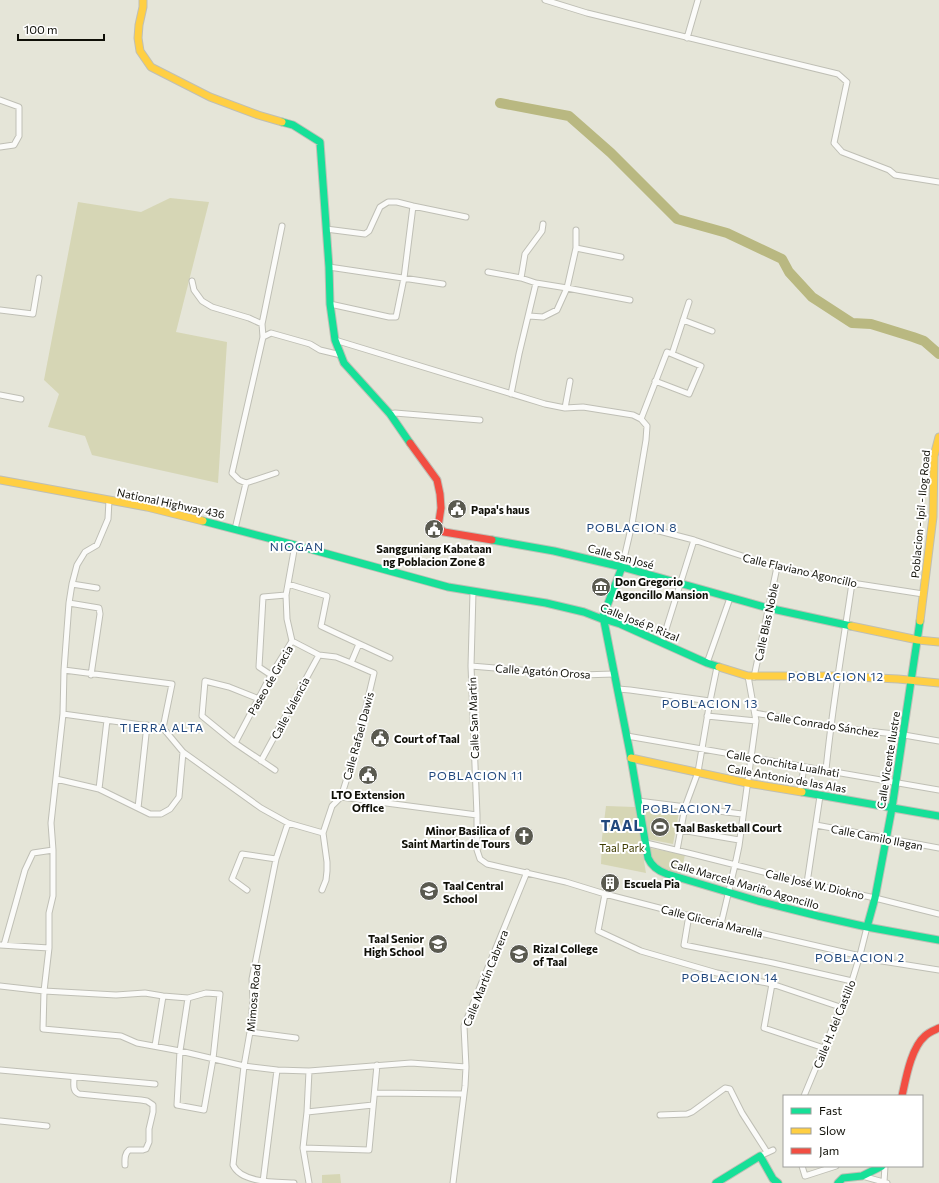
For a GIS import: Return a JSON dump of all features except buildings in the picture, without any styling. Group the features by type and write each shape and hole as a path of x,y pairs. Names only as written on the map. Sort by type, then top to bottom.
{"street":[{"path":"143,0 144,7 139,25 138,38 140,51 151,67 210,97 258,116 293,126 320,142 329,267 330,304 335,340 344,363 390,414 395,413 480,420"},
{"path":"545,0 587,13 838,74 847,82 834,143 842,152 889,170 895,175 939,182"},
{"path":"687,38 698,0"},
{"path":"0,100 19,107 19,136 14,145 0,147"},
{"path":"326,229 364,234 369,231 380,207 388,202 397,202 466,217"},
{"path":"330,304 389,317 396,317 404,278 413,206"},
{"path":"521,278 525,254 542,231 543,224"},
{"path":"276,473 246,483 239,480 232,473 263,337 262,324 282,226"},
{"path":"529,316 543,317 557,310 567,288 576,248 576,230"},
{"path":"576,248 621,257"},
{"path":"329,267 443,284"},
{"path":"488,272 521,278 536,283 630,300"},
{"path":"0,310 33,314 39,278"},
{"path":"192,281 194,290 202,301 212,307 249,318 262,324"},
{"path":"511,394 536,283"},
{"path":"672,354 689,302"},
{"path":"683,320 712,331"},
{"path":"263,337 271,333 310,344 320,350 341,355"},
{"path":"335,340 544,404 565,408 583,407 621,412 641,419 647,426 646,440 632,524 622,567 603,620"},
{"path":"641,419 655,381 667,352 701,366 689,394 655,381"},
{"path":"565,408 570,381"},
{"path":"0,395 21,399"},
{"name":"Calle San José","path":"390,414 437,480 441,508 438,527 444,532 554,550 622,567 768,608 918,640 939,642"},
{"name":"Poblacion - Ipil - Ilog Road","path":"924,594 932,517 934,456 939,437"},
{"name":"National Highway 436","path":"0,480 146,507 235,528 335,555"},
{"path":"235,528 246,483"},
{"path":"109,500 108,519 97,545 85,552 77,564 69,603 64,670 63,714 51,822 53,850 53,896 49,913 49,948 44,991 43,1029 121,1036 137,1043 180,1051 244,1066 277,1070 308,1071 411,1063 466,1067"},
{"name":"Calle Flaviano Agoncillo","path":"632,524 694,540 777,567 852,583 924,594"},
{"path":"662,642 694,540"},
{"name":"Paseo de Gracia","path":"235,743 271,675 292,641 287,619 286,595 295,544"},
{"name":"Calle José P. Rizal","path":"335,555 424,581 473,592 581,610 603,620 620,624 717,667 751,677 837,676 939,683"},
{"name":"Calle Blas Noble","path":"751,677 777,567"},
{"path":"826,770 830,726 852,583"},
{"path":"72,584 97,588"},
{"path":"288,584 327,596 321,626 390,658"},
{"name":"Calle San Martín","path":"473,592 471,666 477,850 480,859 487,864"},
{"name":"Calle Vicente Ilustre","path":"867,927 875,898 892,808 924,594"},
{"path":"271,675 259,667 263,597 286,595"},
{"path":"707,663 730,598"},
{"path":"69,603 99,608 100,614 91,675"},
{"name":"Calle Marcela Mariño Agoncillo","path":"603,620 608,637 650,864 656,870 729,893 786,908 867,927 939,940"},
{"name":"Calle Rafael Dawis","path":"292,641 319,655 352,663 374,673 355,753 341,797"},
{"path":"352,663 359,644"},
{"name":"Calle Valencia","path":"262,761 319,655"},
{"name":"Calle Agatón Orosa","path":"471,666 581,676 614,674"},
{"path":"677,850 685,807 698,772 717,667"},
{"path":"64,670 91,675 172,684 164,728"},
{"path":"721,924 740,840 742,814 756,721 751,677"},
{"path":"259,699 229,687 204,680 202,716 235,743 275,770"},
{"path":"618,689 710,701"},
{"name":"Calle Conrado Sánchez","path":"755,713 830,726 939,741"},
{"path":"63,714 164,728 183,752 261,808 288,823 323,833"},
{"path":"707,716 756,721"},
{"path":"99,789 107,720"},
{"path":"138,808 147,725"},
{"name":"Calle Conchita Lualhati","path":"627,736 939,790"},
{"path":"56,779 99,789 150,814 161,814 170,809 179,797 183,752"},
{"name":"Calle Antonio de las Alas","path":"631,758 747,783 939,816"},
{"path":"800,792 804,767"},
{"path":"807,883 820,796"},
{"path":"322,890 327,871 323,833 332,806 341,797 477,815"},
{"path":"638,801 742,814"},
{"name":"Mimosa Road","path":"263,1182 245,1178 235,1171 233,1165 244,1066 250,1032 253,1000 252,979 276,859 288,823"},
{"name":"Calle Camilo Ilagan","path":"816,825 939,848"},
{"path":"681,830 740,840"},
{"name":"Calle José W. Diokno","path":"646,843 939,914"},
{"path":"49,948 2,945 25,870 33,853 53,850"},
{"path":"247,890 232,879 242,854 276,859"},
{"name":"Calle Gliceria Marella","path":"487,864 527,872 721,924 860,956 914,967 939,970"},
{"name":"Calle Martín Cabrera","path":"454,1183 466,1067 464,1026 527,872"},
{"path":"605,894 598,931 640,951 717,973 772,984 840,1007"},
{"path":"689,915 684,945 852,981"},
{"name":"Calle H. del Castillo","path":"804,1095 852,981 867,927"},
{"path":"772,984 764,1028 824,1048"},
{"path":"0,986 44,991 116,995 145,993 188,998 206,993 220,994 213,1059 204,1110 177,1105 180,1051 188,998"},
{"path":"155,1046 163,996"},
{"path":"902,1095 910,1065 919,1044 926,1036 939,1028"},
{"path":"250,1032 296,1038"},
{"path":"303,1148 369,1150 377,1065"},
{"path":"0,1070 155,1084"},
{"path":"277,1070 263,1182 294,1183"},
{"path":"308,1071 303,1148 309,1183"},
{"path":"74,1077 74,1090 79,1094 141,1100 152,1105 153,1112 149,1130 149,1142 146,1149 127,1151 125,1156 125,1165"},
{"path":"660,1115 686,1114 692,1112 725,1088 730,1089 742,1113 767,1152"},
{"path":"375,1092 464,1094"},
{"path":"306,1112 374,1105"},
{"path":"0,1120 47,1126"},
{"path":"716,1183 760,1156 773,1150"},
{"path":"760,1156 773,1179 778,1183"},
{"path":"802,1167 805,1176 833,1167"},
{"path":"838,1183 842,1178 862,1176 886,1183 884,1167"},
{"path":"862,1176 870,1169"}],"green space":[{"path":"170,198 209,202 176,332 227,342 218,483 92,455 85,436 48,427 59,394 44,380 78,202 141,212"},
{"path":"640,803 678,809 679,812 673,844 647,839"},
{"name":"Taal Park","path":"606,806 635,807 646,873 601,864 602,838"},
{"path":"650,848 685,855 680,876 658,868 652,860"},
{"path":"340,1174 341,1183 322,1183 322,1175"}],"waterway":[{"path":"500,103 569,116 611,153 677,219 727,233 782,259 789,272 812,297 852,323 871,324 913,337 924,341 939,354"}],"traffic: fast":[{"path":"282,122 293,125 320,142 329,267 330,304 335,340 344,363 390,414 410,443"},
{"path":"203,521 448,587 546,603 584,612 604,621 607,620 620,624 719,667"},
{"path":"492,540 554,551 622,567 768,608 851,626"},
{"path":"602,619 622,567"},
{"path":"604,621 631,758 648,858 653,866 667,874 758,901 867,927 939,940"},
{"path":"867,927 875,898 892,808 920,621"},
{"path":"802,792 939,816"},
{"path":"716,1183 760,1156 773,1179 778,1183"},
{"path":"838,1183 843,1178 862,1176 880,1167"}],"traffic: slow":[{"path":"143,0 138,38 140,51 151,67 210,97 258,115 282,122"},
{"path":"920,621 933,517 934,456 939,437"},
{"path":"0,480 147,507 203,521"},
{"path":"851,626 918,640 939,642"},
{"path":"719,667 748,676 837,676 939,683"},
{"path":"631,758 747,783 802,792"}],"traffic: jam":[{"path":"410,443 437,480 441,508 438,527 444,532 492,540"},
{"path":"902,1095 905,1081 916,1048 920,1041 930,1032 939,1028"}],"place":[{"name":"Papa's haus","path":"457,509"},
{"name":"Sangguniang Kabataan ng Poblacion Zone 8","path":"434,529"},
{"name":"Don Gregorio Agoncillo Mansion","path":"601,587"},
{"name":"Court of Taal","path":"380,738"},
{"name":"LTO Extension Office","path":"368,775"},
{"name":"Taal Basketball Court","path":"660,827"},
{"name":"Minor Basilica of Saint Martin de Tours","path":"524,836"},
{"name":"Escuela Pia","path":"610,883"},
{"name":"Taal Central School","path":"429,891"},
{"name":"Taal Senior High School","path":"438,944"},
{"name":"Rizal College of Taal","path":"519,954"}],"district":[{"name":"POBLACION 8","path":"632,527"},
{"name":"NIOGAN","path":"297,546"},
{"name":"POBLACION 12","path":"836,676"},
{"name":"POBLACION 13","path":"710,703"},
{"name":"TIERRA ALTA","path":"162,727"},
{"name":"POBLACION 11","path":"476,775"},
{"name":"POBLACION 7","path":"687,808"},
{"name":"TAAL","path":"622,825"},
{"name":"POBLACION 2","path":"860,957"},
{"name":"POBLACION 14","path":"730,977"}]}
